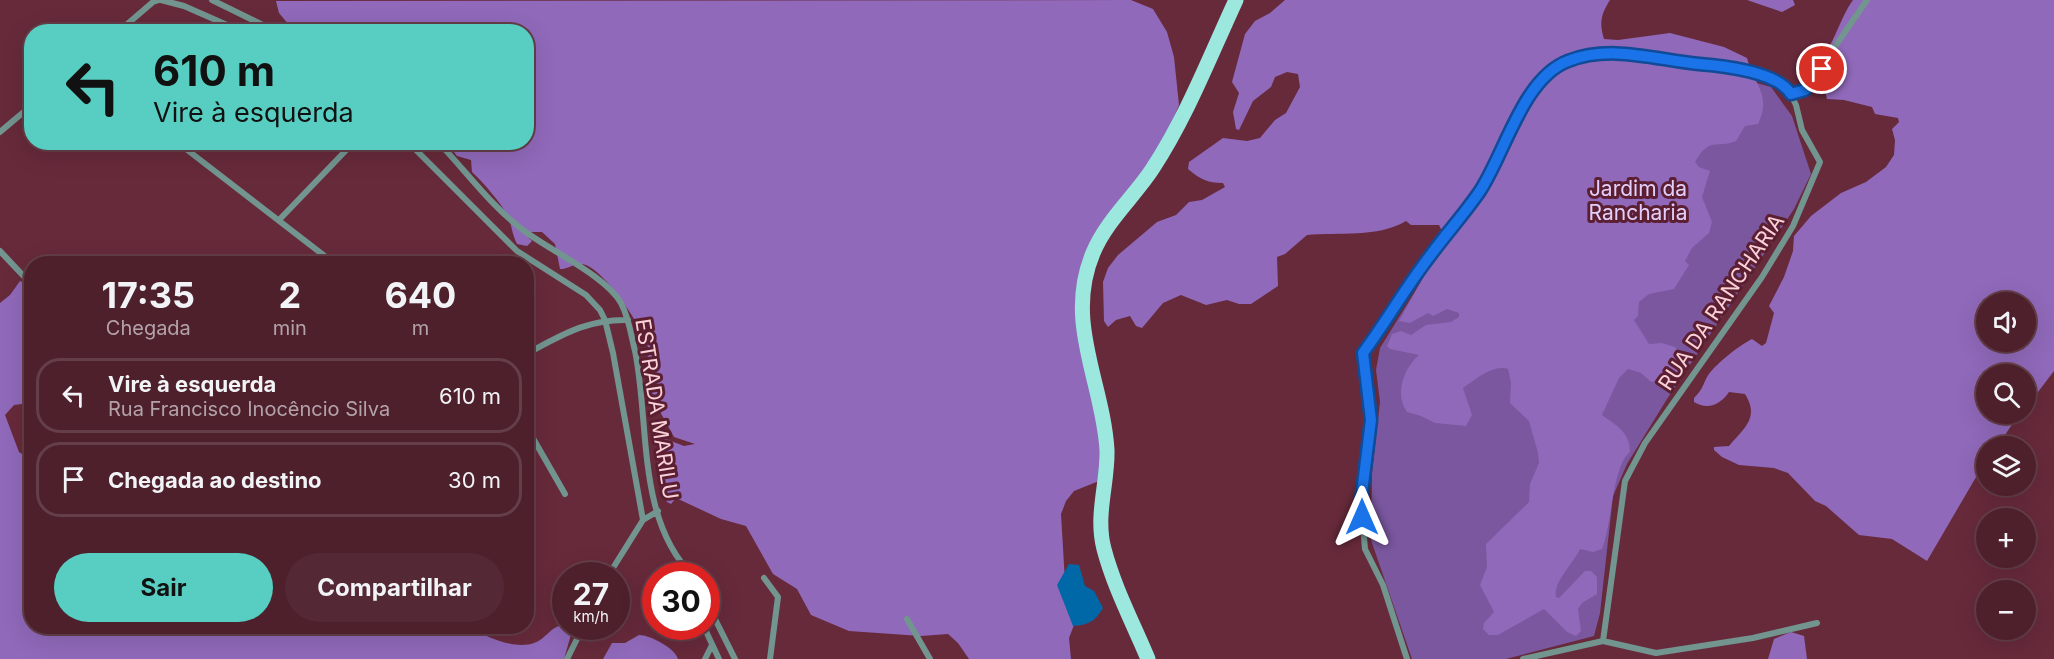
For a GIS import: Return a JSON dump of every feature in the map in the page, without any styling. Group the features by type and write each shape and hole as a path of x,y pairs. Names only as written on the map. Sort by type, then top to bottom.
{"main road":[{"path":"1148,659 1115,580 1101,536 1100,518 1106,446 1083,330 1085,281 1093,253 1102,237 1154,166 1178,123 1236,0"}],"street":[{"path":"127,24 153,2 160,0 184,6 225,24"},
{"path":"212,0 261,24"},
{"path":"1407,659 1383,585 1365,549 1361,501 1371,420 1363,353 1428,257 1481,189 1532,93 1544,76 1567,61 1590,55 1618,52 1756,74 1786,85 1791,94 1805,90 1867,0"},
{"name":"RUA DA RANCHARIA","path":"1603,642 1625,481 1645,443 1762,277 1793,226 1820,162 1802,130 1791,94"},
{"path":"0,132 24,112"},
{"path":"187,150 325,256"},
{"path":"279,220 346,150"},
{"path":"416,150 522,256"},
{"name":"ESTRADA MARILU","path":"445,150 493,203 522,230 613,292 628,320 637,364 647,461 658,511 663,527 681,562"},
{"path":"0,251 24,276"},
{"path":"534,263 586,296 605,320 643,520"},
{"path":"534,350 581,326 605,320 628,320"},
{"path":"534,440 565,494"},
{"path":"617,562 643,520 658,511"},
{"path":"764,578 778,597 770,659"},
{"path":"907,619 930,659"},
{"path":"1523,659 1603,642 1656,653 1753,638 1817,623"},
{"path":"720,629 735,659"},
{"path":"567,659 576,640"},
{"path":"710,640 718,659"},
{"path":"705,659 712,645"}],"green space":[{"path":"1131,0 1153,9 1167,32 1174,57 1179,105 1154,165 1101,232 1084,289 1102,437 1099,481 1074,491 1066,501 1061,514 1065,582 1074,625 1069,638 1071,659 969,659 958,643 948,634 921,636 849,631 811,615 797,589 773,574 746,526 721,519 676,498 671,504 667,502 657,477 657,444 663,438 684,446 695,444 674,437 651,395 644,361 650,354 642,332 615,292 595,271 582,264 560,269 555,244 542,232 530,232 528,237 532,241 527,246 517,244 506,212 472,172 471,160 457,156 452,150 534,150 534,24 288,24 279,13 276,1"},
{"path":"1285,0 1610,0 1602,19 1604,39 1618,40 1670,33 1724,47 1747,58 1763,97 1762,114 1758,124 1745,126 1736,141 1709,146 1700,154 1695,162 1699,167 1710,171 1702,197 1712,222 1709,233 1692,248 1685,261 1689,265 1674,289 1649,294 1639,302 1638,316 1634,320 1649,344 1662,343 1675,347 1682,360 1678,373 1665,380 1651,382 1641,373 1628,369 1619,378 1602,415 1625,434 1630,452 1619,470 1602,549 1593,552 1580,549 1564,573 1556,591 1556,597 1559,598 1585,571 1591,571 1597,577 1597,594 1582,603 1578,609 1581,631 1576,636 1567,632 1544,609 1498,635 1489,635 1483,629 1484,623 1494,612 1480,585 1487,567 1486,544 1529,502 1530,484 1539,463 1529,421 1510,403 1511,383 1508,369 1490,371 1463,388 1472,415 1466,426 1435,423 1407,412 1403,405 1402,382 1409,367 1419,355 1390,349 1387,346 1392,334 1401,331 1411,335 1426,325 1451,322 1459,317 1459,313 1447,309 1433,316 1428,313 1410,323 1399,321 1439,249 1435,237 1442,231 1439,225 1411,225 1406,221 1371,232 1307,235 1285,254 1277,257 1278,286 1251,304 1239,304 1227,300 1206,305 1181,295 1163,303 1142,328 1136,326 1130,316 1116,320 1108,327 1104,321 1103,282 1108,268 1118,255 1157,222 1176,215 1189,202 1202,200 1225,187 1223,183 1204,180 1196,175 1188,169 1189,162 1223,138 1247,141 1260,138 1275,120 1286,113 1300,87 1298,74 1287,72 1275,77 1271,87 1253,101 1239,130 1236,129 1233,112 1239,93 1232,82 1245,34 1255,21 1270,13"},
{"path":"1747,0 1793,0 1795,5 1782,12"},
{"path":"1853,0 2054,0 2054,371 2036,395 2036,364 1976,364 1976,424 2012,424 2004,436 1976,436 1976,477 1927,561 1892,539 1859,535 1826,506 1815,501 1788,473 1774,468 1739,465 1722,457 1714,450 1714,447 1729,446 1745,428 1751,410 1745,394 1729,392 1718,403 1709,406 1694,402 1694,398 1709,374 1727,356 1752,339 1762,346 1766,343 1774,313 1769,306 1784,277 1793,251 1794,236 1811,216 1841,193 1866,182 1886,167 1894,155 1895,140 1892,129 1899,122 1898,118 1875,114 1872,107 1844,100 1827,99 1823,82 1815,66 1831,44"},
{"name":"Jardim da Rancharia","path":"1753,82 1771,87 1792,116 1811,174 1794,209 1667,399 1627,464 1613,496 1600,613 1594,636 1506,659 1412,659 1371,540 1372,473 1380,402 1376,370 1380,348 1424,277"},
{"path":"20,281 24,283 24,400 22,404 14,405 5,415 19,452 24,455 24,634 482,634 510,644 526,645 538,641 552,630 552,640 569,640 564,659 0,659 0,303 10,295"},
{"path":"1791,632 1804,636 1807,659 1768,659 1774,639"},
{"path":"642,636 642,640 656,640 662,643 678,659 603,659 612,643 625,643"}],"water":[{"path":"1069,564 1079,565 1085,586 1094,591 1103,608 1094,619 1083,625 1073,626 1057,585"}],"route":[{"path":"1362,517 1361,501 1371,420 1363,353 1390,317 1428,257 1481,189 1503,145 1544,76 1567,61 1590,55 1618,52 1711,65 1756,74 1786,85 1791,94 1805,90 1822,69"}]}
